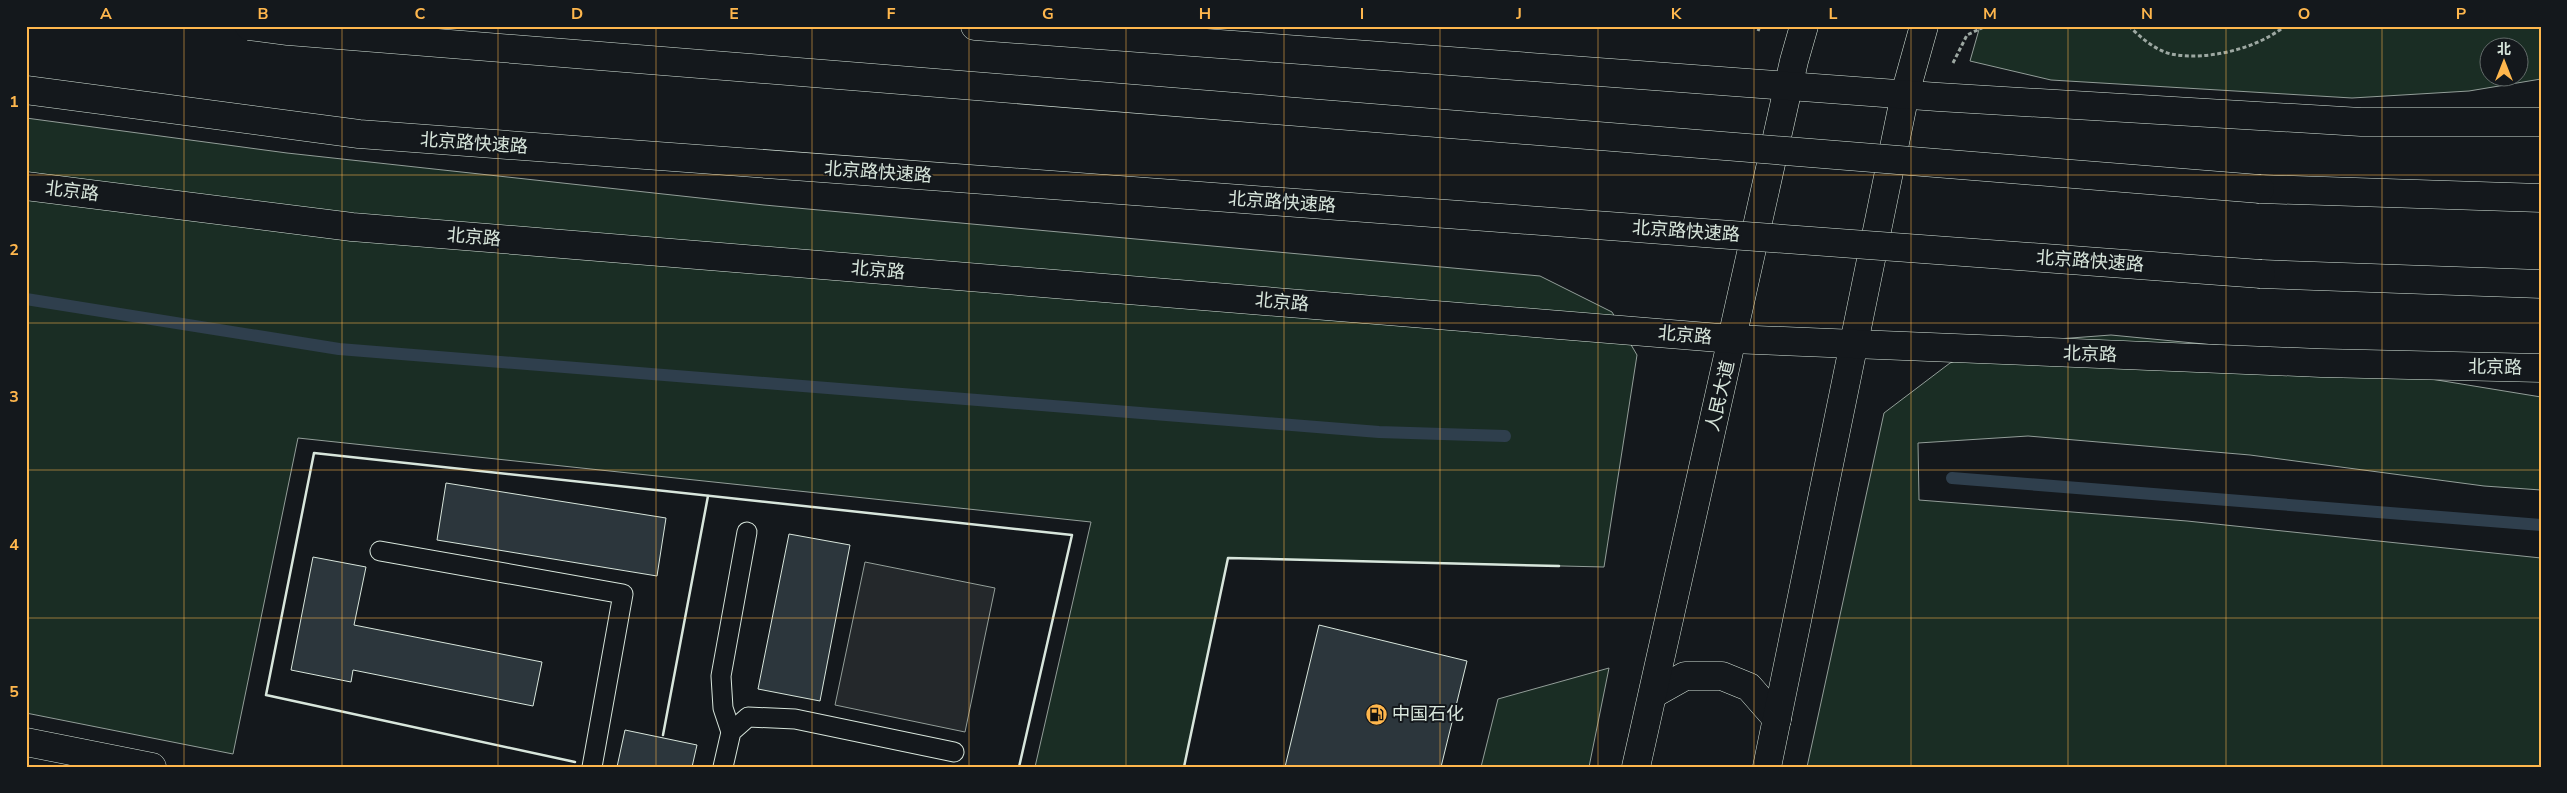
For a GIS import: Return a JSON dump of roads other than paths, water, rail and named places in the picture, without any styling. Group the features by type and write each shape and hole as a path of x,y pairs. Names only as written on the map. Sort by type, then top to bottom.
{"main road":[{"path":"249,26 308,33 2260,189 2541,198"},
{"path":"975,26 1789,86 2361,122 2541,122"},
{"name":"人民大道","path":"1636,767 1804,26"},
{"path":"1767,767 1905,94 1924,26"},
{"name":"北京路快速路","path":"26,90 359,134 2261,274 2541,284"},
{"name":"北京路","path":"26,186 352,227 1732,339 2320,363 2541,368"},
{"path":"1653,694 1685,676 1722,676 1750,687 1777,719"},
{"path":"26,742 152,767"}],"lane":[{"path":"723,767 730,732 723,708 721,676 747,532"},
{"path":"380,551 623,594 592,767"},
{"path":"730,732 748,717 796,719 954,752"}],"waterway":[{"path":"26,299 339,349 1379,432 1505,436"},
{"path":"1952,478 2541,525"}],"place":[{"name":"中国石化","path":"1376,714"}]}
